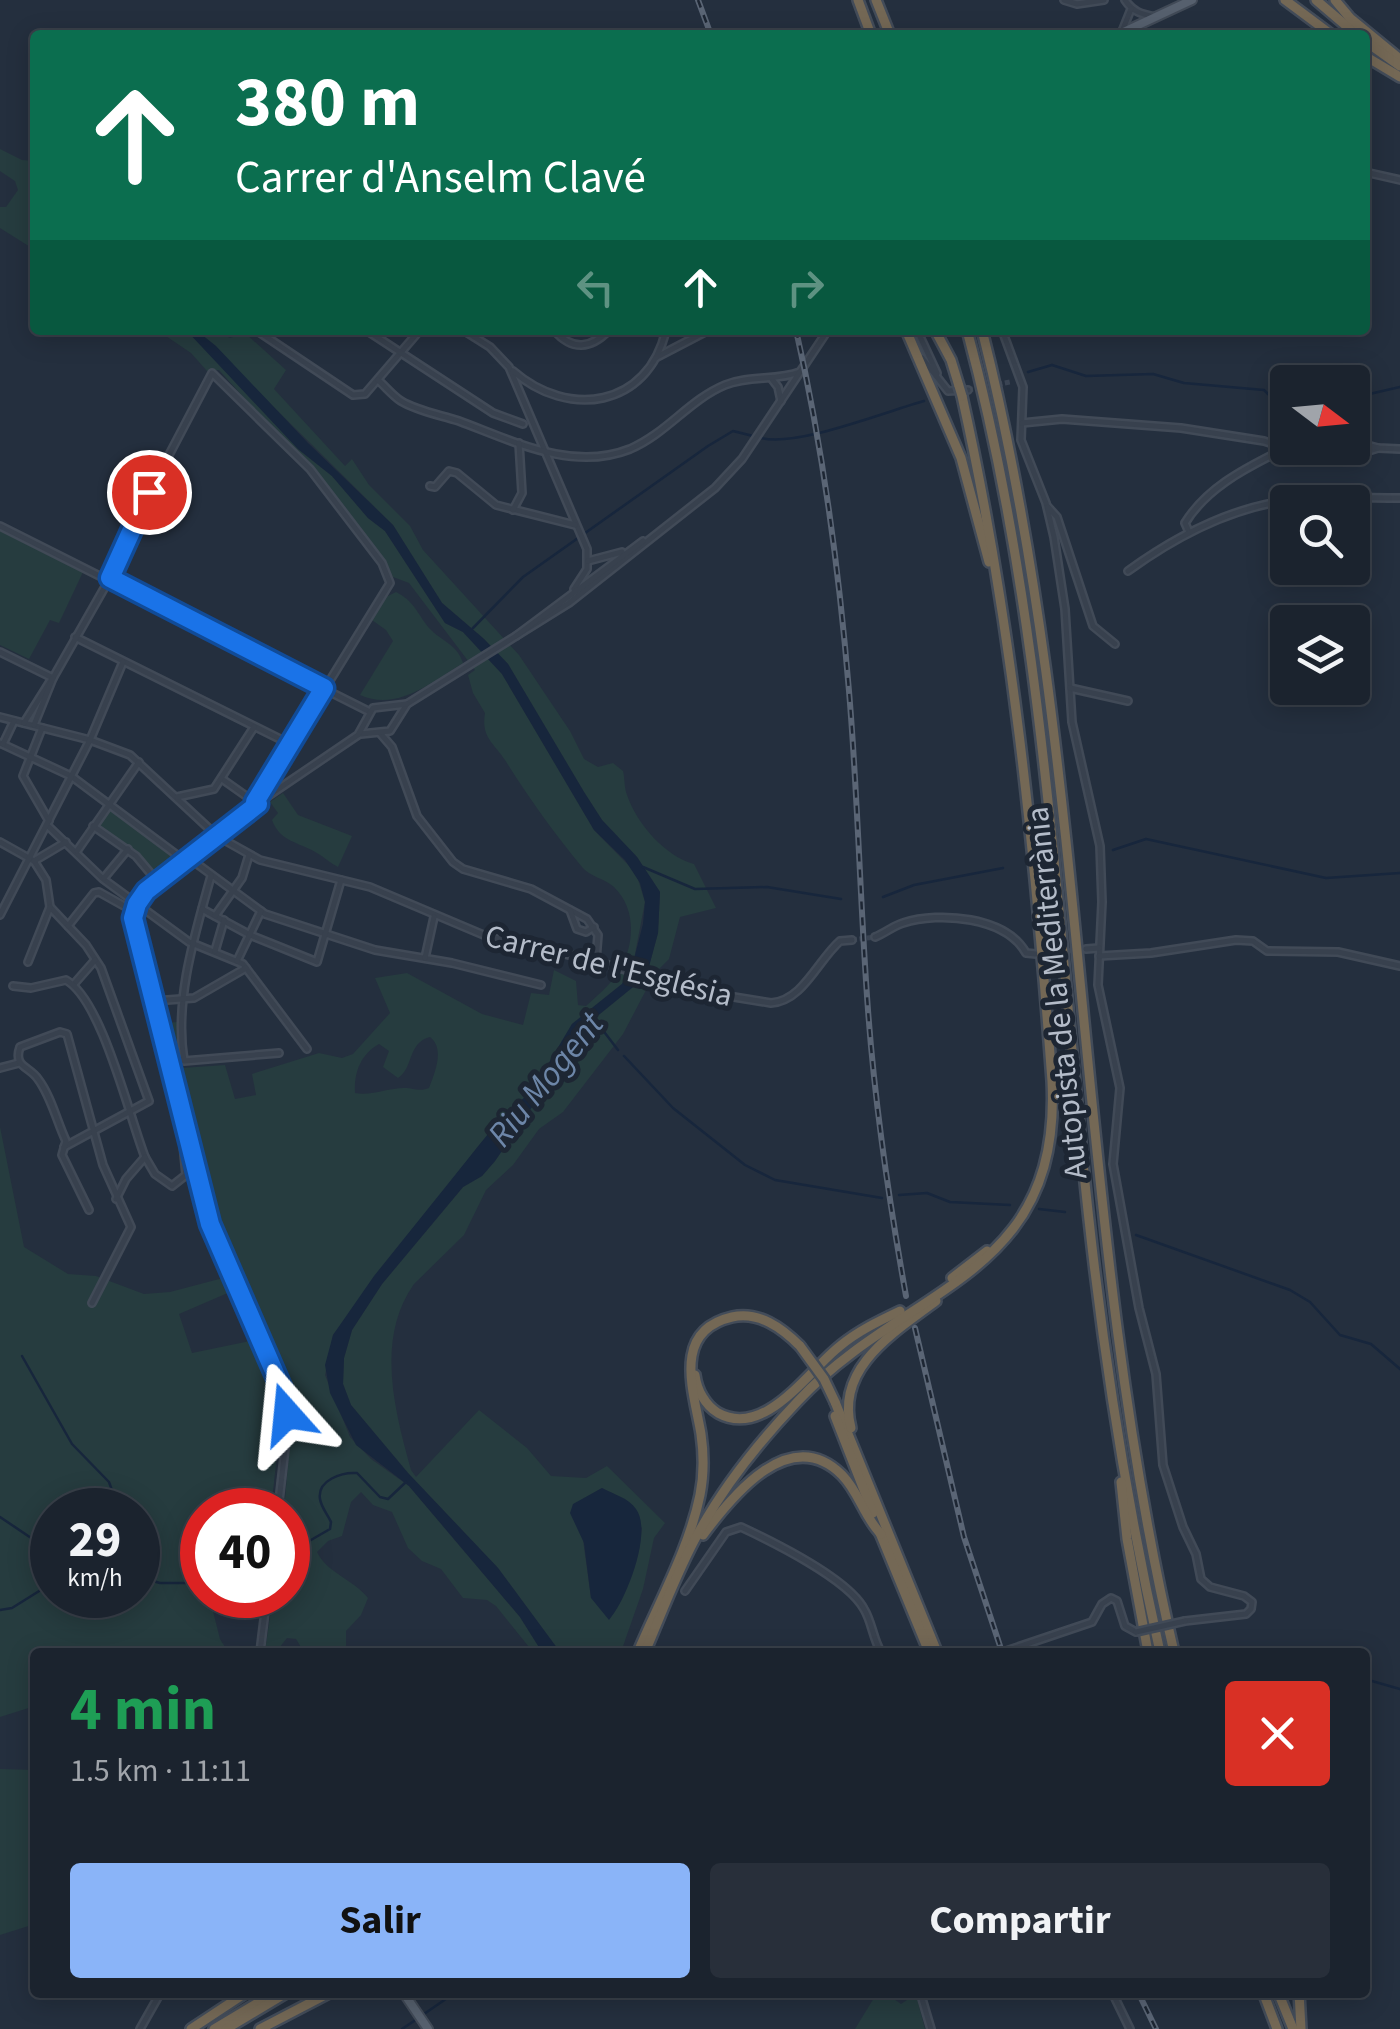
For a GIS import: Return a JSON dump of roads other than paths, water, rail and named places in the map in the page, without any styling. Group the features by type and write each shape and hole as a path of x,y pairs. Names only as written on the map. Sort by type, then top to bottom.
{"highway":[{"path":"858,0 869,30"},
{"path":"876,0 888,30"},
{"path":"1285,0 1325,30"},
{"path":"1308,0 1342,30"},
{"path":"1316,0 1350,30"},
{"path":"1335,0 1362,30"},
{"path":"1370,38 1400,68"},
{"path":"1370,47 1400,68"},
{"path":"1370,58 1400,68"},
{"path":"908,335 969,484 1010,663"},
{"path":"858,1455 848,1405 862,1365 1003,1242 1042,1178 1053,1099 1004,612 963,391 936,335"},
{"name":"Autopista de la Mediterrània","path":"969,335 1004,499 1032,674 1088,1220 1120,1455 1159,1648"},
{"name":"Autopista de la Mediterrània","path":"983,335 1012,460 1036,596 1064,820 1117,1337 1145,1516 1173,1648"},
{"path":"798,1349 762,1325 741,1322 725,1326 700,1348 695,1369 698,1389 720,1414 741,1419 775,1406 840,1346 970,1266 998,1240 1027,1200 1050,1142"},
{"path":"673,1579 722,1494 768,1432 802,1396 872,1337 972,1273"},
{"path":"643,1648 711,1501 755,1439 828,1364 900,1311"},
{"path":"673,1579 703,1476 702,1440 689,1374 697,1342 716,1324 744,1316 770,1323 798,1349 832,1403 858,1455 935,1648"},
{"path":"832,1403 927,1648"},
{"path":"1120,1455 1121,1497 1147,1648"},
{"path":"673,1579 730,1500 756,1476 789,1458 812,1458 839,1472 881,1534"},
{"path":"191,2029 238,1998"},
{"path":"214,2029 266,1998"},
{"path":"226,2029 278,1998"},
{"path":"260,2029 319,1998"},
{"path":"1265,1998 1277,2029"},
{"path":"1280,1998 1292,2029"},
{"path":"1298,1998 1300,2029"}],"main road":[{"path":"1128,30 1192,0"},
{"path":"408,1998 428,2029"}],"street":[{"path":"1064,0 1077,4 1104,0"},
{"path":"1125,0 1130,9 1156,17"},
{"path":"1121,30 1130,9"},
{"path":"1370,173 1400,180"},
{"path":"263,335 353,395 365,394 416,335"},
{"path":"373,335 497,416 523,424"},
{"path":"471,335 490,347 510,370 545,393 588,401 631,385 657,358 700,335"},
{"path":"559,335 566,342 582,346 604,335"},
{"path":"657,358 664,335"},
{"path":"516,636 563,607 626,559 729,473 825,335"},
{"path":"919,335 942,385"},
{"path":"1004,335 1024,398 1021,440 1046,504 1062,581 1072,722 1102,856 1100,1002 1120,1088 1113,1164 1139,1308 1156,1374 1163,1465 1196,1554 1201,1579 1210,1587 1252,1602 1246,1614 1184,1621 1136,1632 1125,1626 1117,1601 1111,1598 1102,1604 1092,1622 1016,1648"},
{"path":"916,350 942,385 954,393 963,391"},
{"path":"510,370 582,538 597,558 601,572"},
{"path":"378,380 400,400 545,452 591,458 623,451 663,432 693,403 723,386 749,378 800,372"},
{"path":"24,723 110,578 149,492 212,373 310,469 382,562 390,583 257,803"},
{"path":"771,378 781,401"},
{"path":"1010,382 1020,378"},
{"path":"1022,423 1062,419 1181,428 1270,444"},
{"path":"514,510 522,493 519,443"},
{"path":"1370,446 1400,448"},
{"path":"1370,451 1378,448"},
{"path":"1188,532 1185,522 1192,511 1218,487 1270,457"},
{"path":"430,486 435,487 449,471 457,473 496,505 578,528"},
{"path":"1128,571 1188,532 1248,509 1291,500 1400,498"},
{"path":"1046,504 1057,517 1093,626 1115,644"},
{"path":"0,526 324,688 369,716 392,747 417,816 456,864 531,889 570,910 594,927 599,944 596,961"},
{"path":"566,598 587,565 652,537"},
{"path":"392,747 397,719 408,704 501,647 643,540"},
{"path":"587,549 587,565 593,573 601,572"},
{"path":"563,607 601,572 626,559"},
{"path":"75,637 290,744"},
{"path":"0,652 53,678"},
{"path":"0,914 32,860 124,662"},
{"path":"34,725 53,678"},
{"path":"1070,688 1128,701"},
{"path":"358,735 376,706 408,704"},
{"path":"388,706 397,719"},
{"name":"Carrer de l'Església","path":"0,716 130,755 216,836 249,855 345,880 486,936 624,968 691,990 783,1002 834,946 852,940"},
{"path":"14,721 1,743 71,776 261,911 375,950 540,986"},
{"path":"176,797 214,789 254,726"},
{"path":"42,728 22,776 48,823 135,907 154,1001 210,1224 284,1394 287,1431 281,1488"},
{"path":"135,907 158,881 257,803 358,735 394,728"},
{"path":"76,851 139,762"},
{"path":"222,779 257,803"},
{"path":"93,826 128,849 158,881"},
{"path":"0,842 32,860 46,880 50,907 28,962"},
{"path":"32,860 66,842"},
{"path":"103,879 128,849"},
{"path":"216,916 242,878 249,855"},
{"path":"212,876 194,943 185,998 184,1061 279,1052"},
{"path":"202,909 250,935 317,962 345,880"},
{"path":"68,926 94,893 135,907 194,943 246,968 307,1049"},
{"path":"50,907 95,960 149,1101 64,1147"},
{"path":"570,910 577,929 586,932 594,927"},
{"path":"236,961 261,911"},
{"path":"425,958 434,916"},
{"path":"215,952 224,920"},
{"path":"875,938 912,920 956,920 1008,932 1026,953 1036,954"},
{"path":"1086,949 1141,954 1236,940 1253,942 1266,951 1338,952 1400,966"},
{"path":"74,984 95,960"},
{"path":"154,1001 194,998 246,968"},
{"path":"13,986 31,988 66,980 87,999 105,1038 146,1157 163,1182 172,1186 186,1175 182,1134 186,1132"},
{"path":"89,1210 62,1155 66,1141 38,1078 19,1064 17,1054 20,1047 60,1032 67,1034 93,1133 131,1233 92,1303"},
{"path":"0,1068 19,1064"},
{"path":"116,1199 126,1179 146,1157"},
{"path":"685,1591 726,1532 741,1527 828,1574 848,1590 864,1608 879,1648"},
{"path":"260,1648 264,1618"},
{"path":"140,2029 158,1998"},
{"path":"922,1998 931,2029"},
{"path":"1115,1998 1130,2029"}],"water":[{"name":"Riu Mogent","path":"191,335 202,335 216,346 393,525 442,603 508,664 602,820 637,857 660,892 658,933 648,970 590,1022 495,1161 482,1176 463,1187 382,1284 352,1330 344,1358 343,1384 351,1405 408,1473 498,1568 557,1648 539,1648 520,1617 409,1486 356,1445 330,1393 325,1365 333,1335 374,1276 492,1129 534,1088 572,1024 622,984 634,959 645,902 640,883 625,860 594,830 502,674 463,632 445,623 385,531 368,518 332,476 298,449"},
{"path":"602,1488 633,1505 641,1533 629,1583 609,1620 591,1598 584,1543 570,1513 573,1504"}],"waterway":[{"path":"1028,372 1052,365 1086,376 1153,374 1184,383 1264,390 1270,396"},
{"path":"1370,394 1400,387"},
{"path":"761,438 796,438 924,401"},
{"path":"473,628 523,577 708,446 733,431 753,436"},
{"path":"1113,850 1146,839 1326,878 1400,873"},
{"path":"643,867 695,889 767,887 841,899"},
{"path":"883,897 914,885 1003,868"},
{"name":"Riu Mogent","path":"592,1016 618,1050"},
{"path":"624,1056 673,1108 745,1165 775,1180 882,1198"},
{"path":"899,1195 927,1193 950,1202 1010,1205"},
{"path":"1039,1209 1065,1212"},
{"path":"1136,1235 1290,1290 1310,1302 1340,1335 1371,1344 1400,1369"},
{"path":"22,1356 72,1444 111,1488"},
{"path":"310,1541 330,1529 320,1492 332,1478 357,1473 380,1497 388,1499 406,1482"},
{"path":"0,1517 30,1537"},
{"path":"160,1583 180,1583"},
{"path":"0,1610 12,1608 30,1597"},
{"path":"1370,1680 1400,1689"},
{"path":"424,2014 447,1998"},
{"path":"402,2029 417,2019"}],"tunnel":[{"path":"968,390 1010,382"},
{"path":"852,940 875,937"},
{"path":"1039,953 1078,950"}],"railway":[{"path":"698,0 709,30"},
{"path":"797,335 822,464 840,600 871,1046 906,1296"},
{"path":"915,1328 964,1537 1001,1648"},
{"path":"1141,1998 1156,2029"}]}
